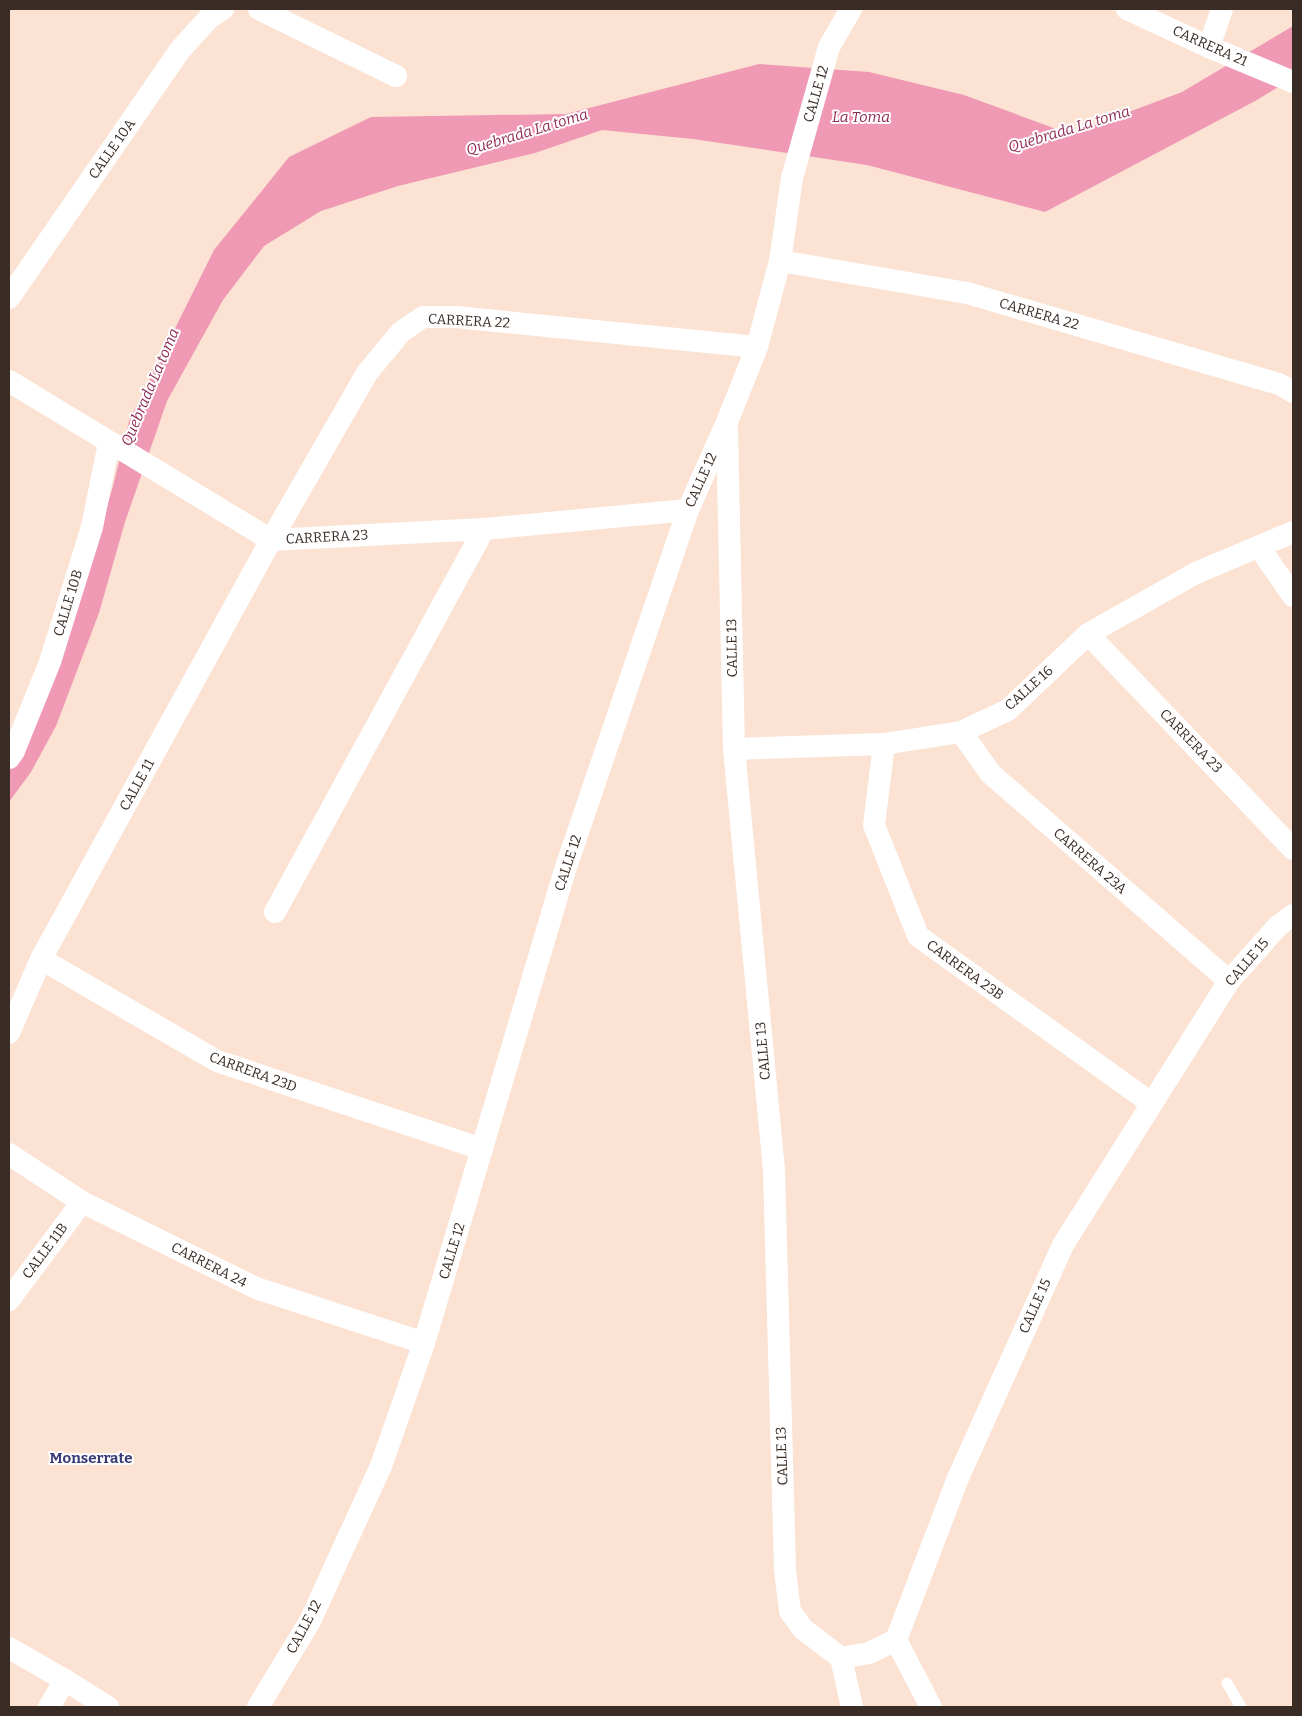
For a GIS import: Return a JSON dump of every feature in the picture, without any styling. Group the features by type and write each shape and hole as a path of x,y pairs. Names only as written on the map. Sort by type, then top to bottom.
{"street":[{"name":"CALLE 10A","path":"9,298 180,50 209,18 223,9"},
{"path":"258,9 396,76"},
{"name":"CALLE 12","path":"258,1707 310,1621 381,1466 424,1343 565,870 688,510 727,422 757,347 780,261 792,178 829,47 851,9"},
{"name":"CARRERA 21","path":"1127,9 1293,82"},
{"path":"1219,51 1222,9"},
{"name":"CARRERA 22","path":"780,261 967,293 1279,384 1293,392"},
{"name":"CARRERA 22","path":"271,540 367,373 400,332 423,317 456,317 757,347"},
{"name":"CARRERA 23","path":"9,381 271,540 484,529 688,510"},
{"name":"CALLE 13","path":"727,422 734,749 774,1170 786,1570 789,1603 790,1611 803,1629 841,1658"},
{"name":"CALLE 10B","path":"9,758 14,751 50,662 92,527 111,443"},
{"path":"275,912 484,529"},
{"name":"CALLE 16","path":"734,749 884,744 961,732 1008,710 1088,634 1196,572 1293,532"},
{"name":"CALLE 11","path":"9,1033 41,959 271,540"},
{"path":"1259,547 1293,596"},
{"name":"CARRERA 23","path":"1088,634 1293,849"},
{"name":"CARRERA 23A","path":"961,732 991,774 1229,981"},
{"name":"CARRERA 23B","path":"884,744 874,824 918,936 1151,1103"},
{"name":"CALLE 15","path":"896,1640 958,1478 1063,1245 1229,981 1278,926 1293,915"},
{"name":"CARRERA 23D","path":"41,959 217,1061 482,1149"},
{"name":"CARRERA 24","path":"9,1154 82,1202 256,1288 424,1343"},
{"name":"CALLE 11B","path":"9,1300 82,1202"},
{"path":"852,1707 841,1658 869,1653 896,1640 931,1707"},
{"path":"9,1648 108,1707"},
{"path":"49,1707 65,1680"}],"lane":[{"path":"1227,1683 1241,1707"}],"water":[{"name":"La Toma","path":"1293,26 1293,78 1257,100 1045,212 867,165 693,139 602,130 535,153 398,186 321,211 264,246 223,300 167,401 125,522 99,613 56,726 31,772 9,802 9,766 65,648 113,486 129,421 214,250 289,157 371,117 566,114 759,64 869,72 964,95 1070,134 1182,92"}],"district":[{"name":"Monserrate","path":"91,1458"}],"water label":[{"name":"Quebrada La toma","path":"1069,129"},
{"name":"Quebrada La toma","path":"527,132"},
{"name":"Quebrada La toma","path":"150,387"}]}
